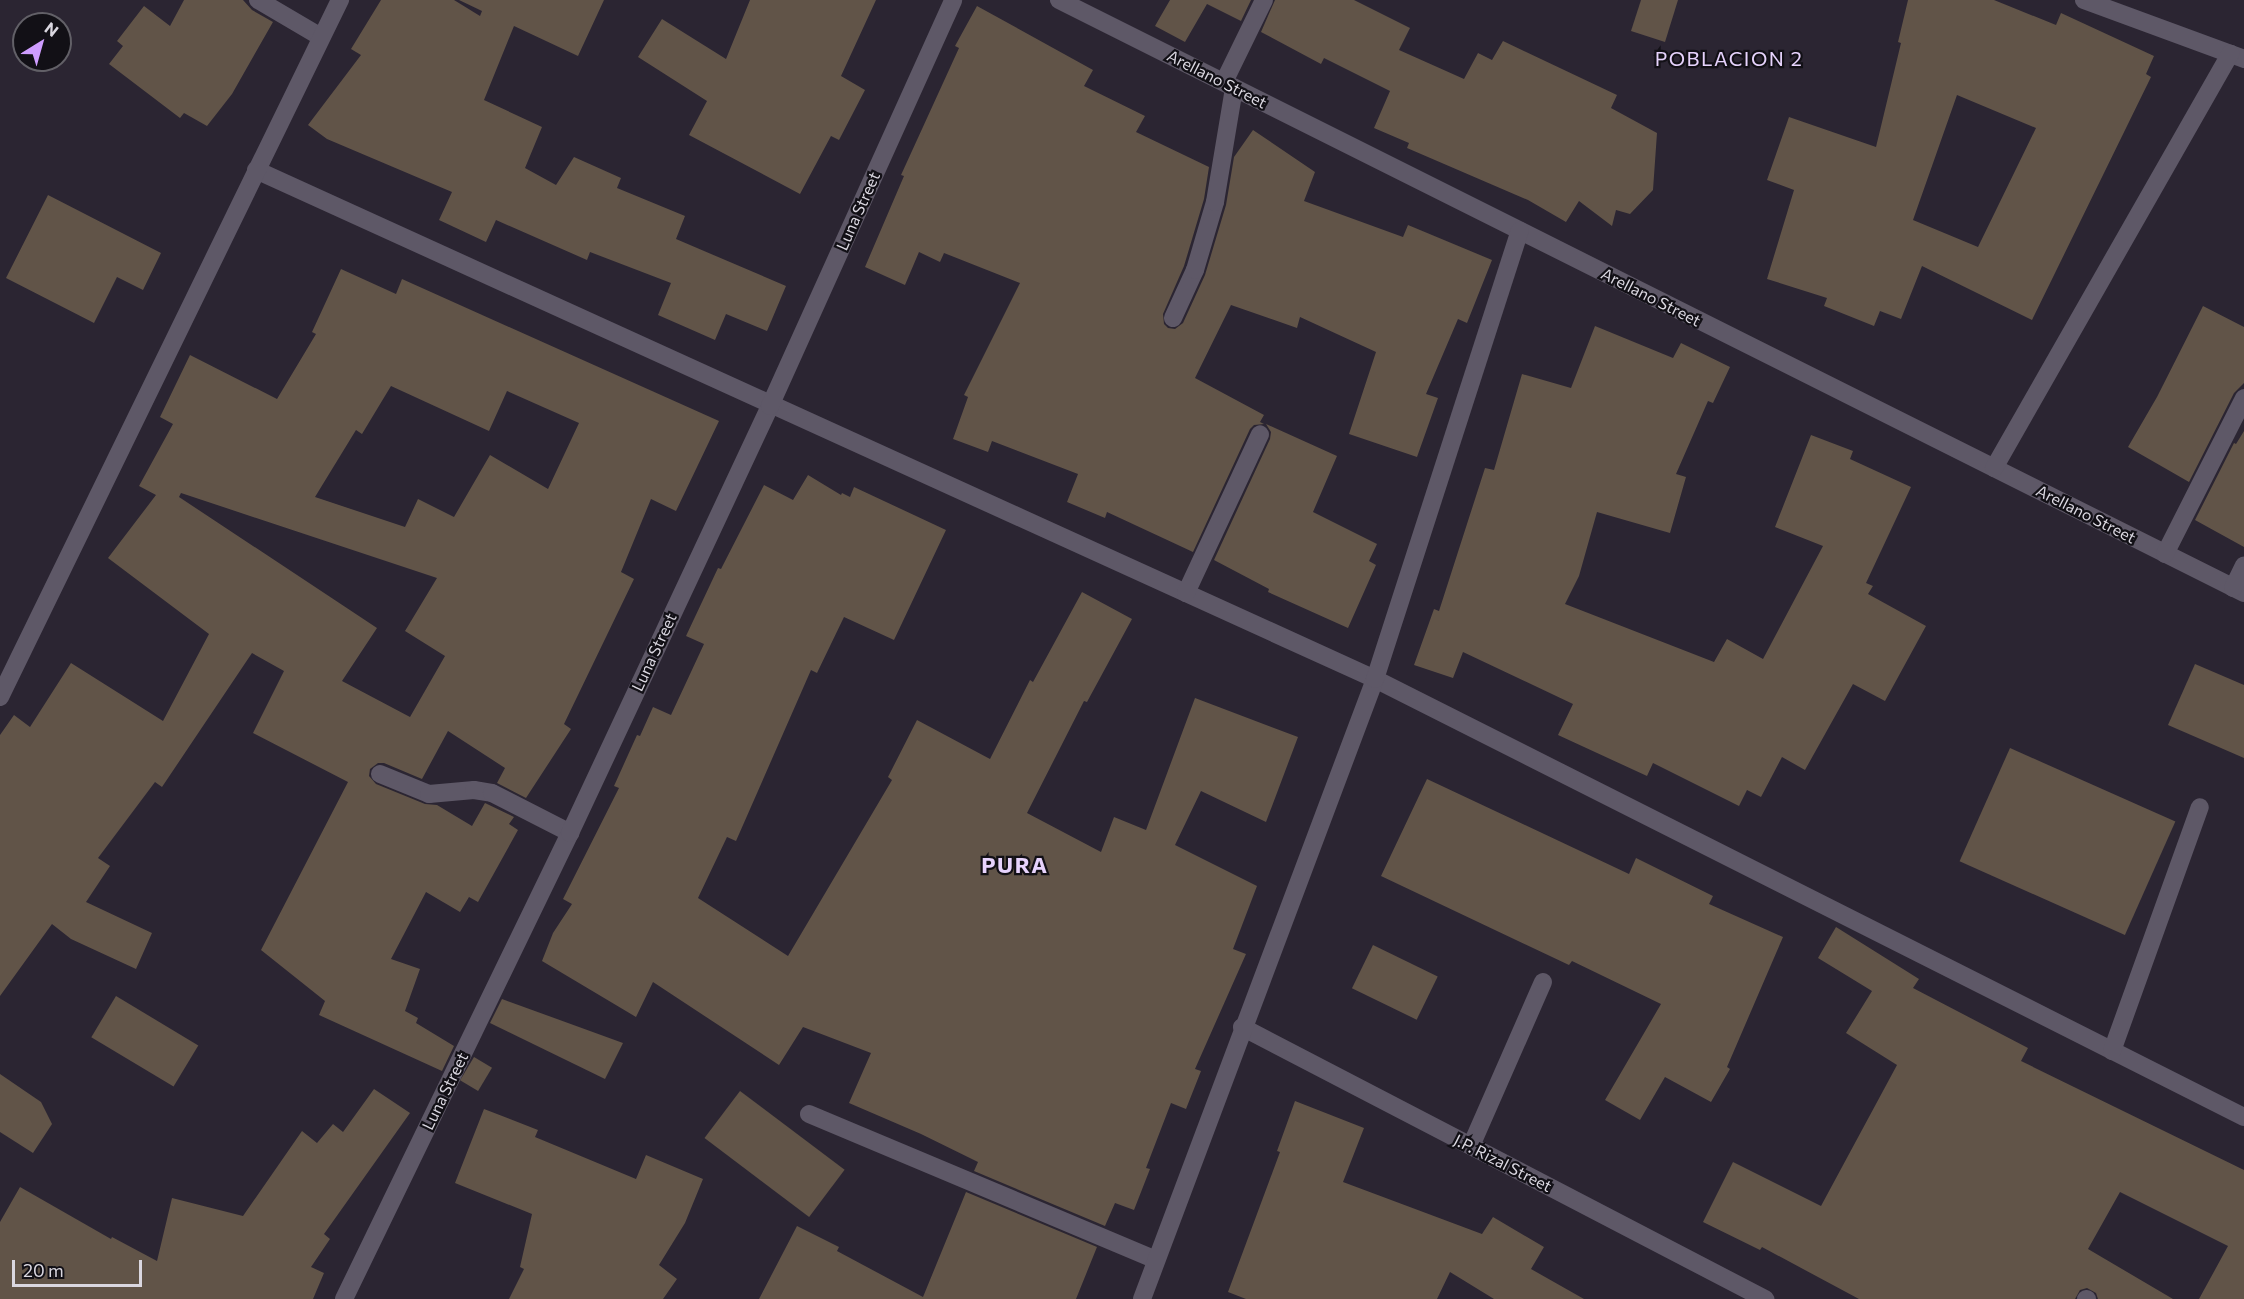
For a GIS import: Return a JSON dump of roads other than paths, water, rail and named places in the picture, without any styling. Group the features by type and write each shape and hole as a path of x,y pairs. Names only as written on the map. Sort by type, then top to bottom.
{"street":[{"path":"258,0 321,38"},
{"path":"0,697 340,0"},
{"name":"Luna Street","path":"344,1299 570,832 770,406 953,0"},
{"name":"Arellano Street","path":"1059,0 2239,591"},
{"path":"1173,318 1195,270 1215,202 1229,85 1264,0"},
{"path":"1995,468 2237,57 2084,0"},
{"path":"256,170 770,406 1375,679 2244,1117"},
{"path":"1142,1299 1242,1027 1375,679 1520,231"},
{"path":"2165,554 2244,398"},
{"path":"1186,594 1260,434"},
{"path":"2239,591 2244,565"},
{"path":"380,774 429,794 451,794 474,790 492,793 570,832"},
{"path":"2112,1051 2200,807"},
{"path":"1471,1146 1543,982"},
{"name":"J.P. Rizal Street","path":"1242,1027 1765,1299"},
{"path":"809,1114 1156,1260"}],"district":[{"name":"POBLACION 2","path":"1729,58"},
{"name":"PURA","path":"1015,865"}]}
